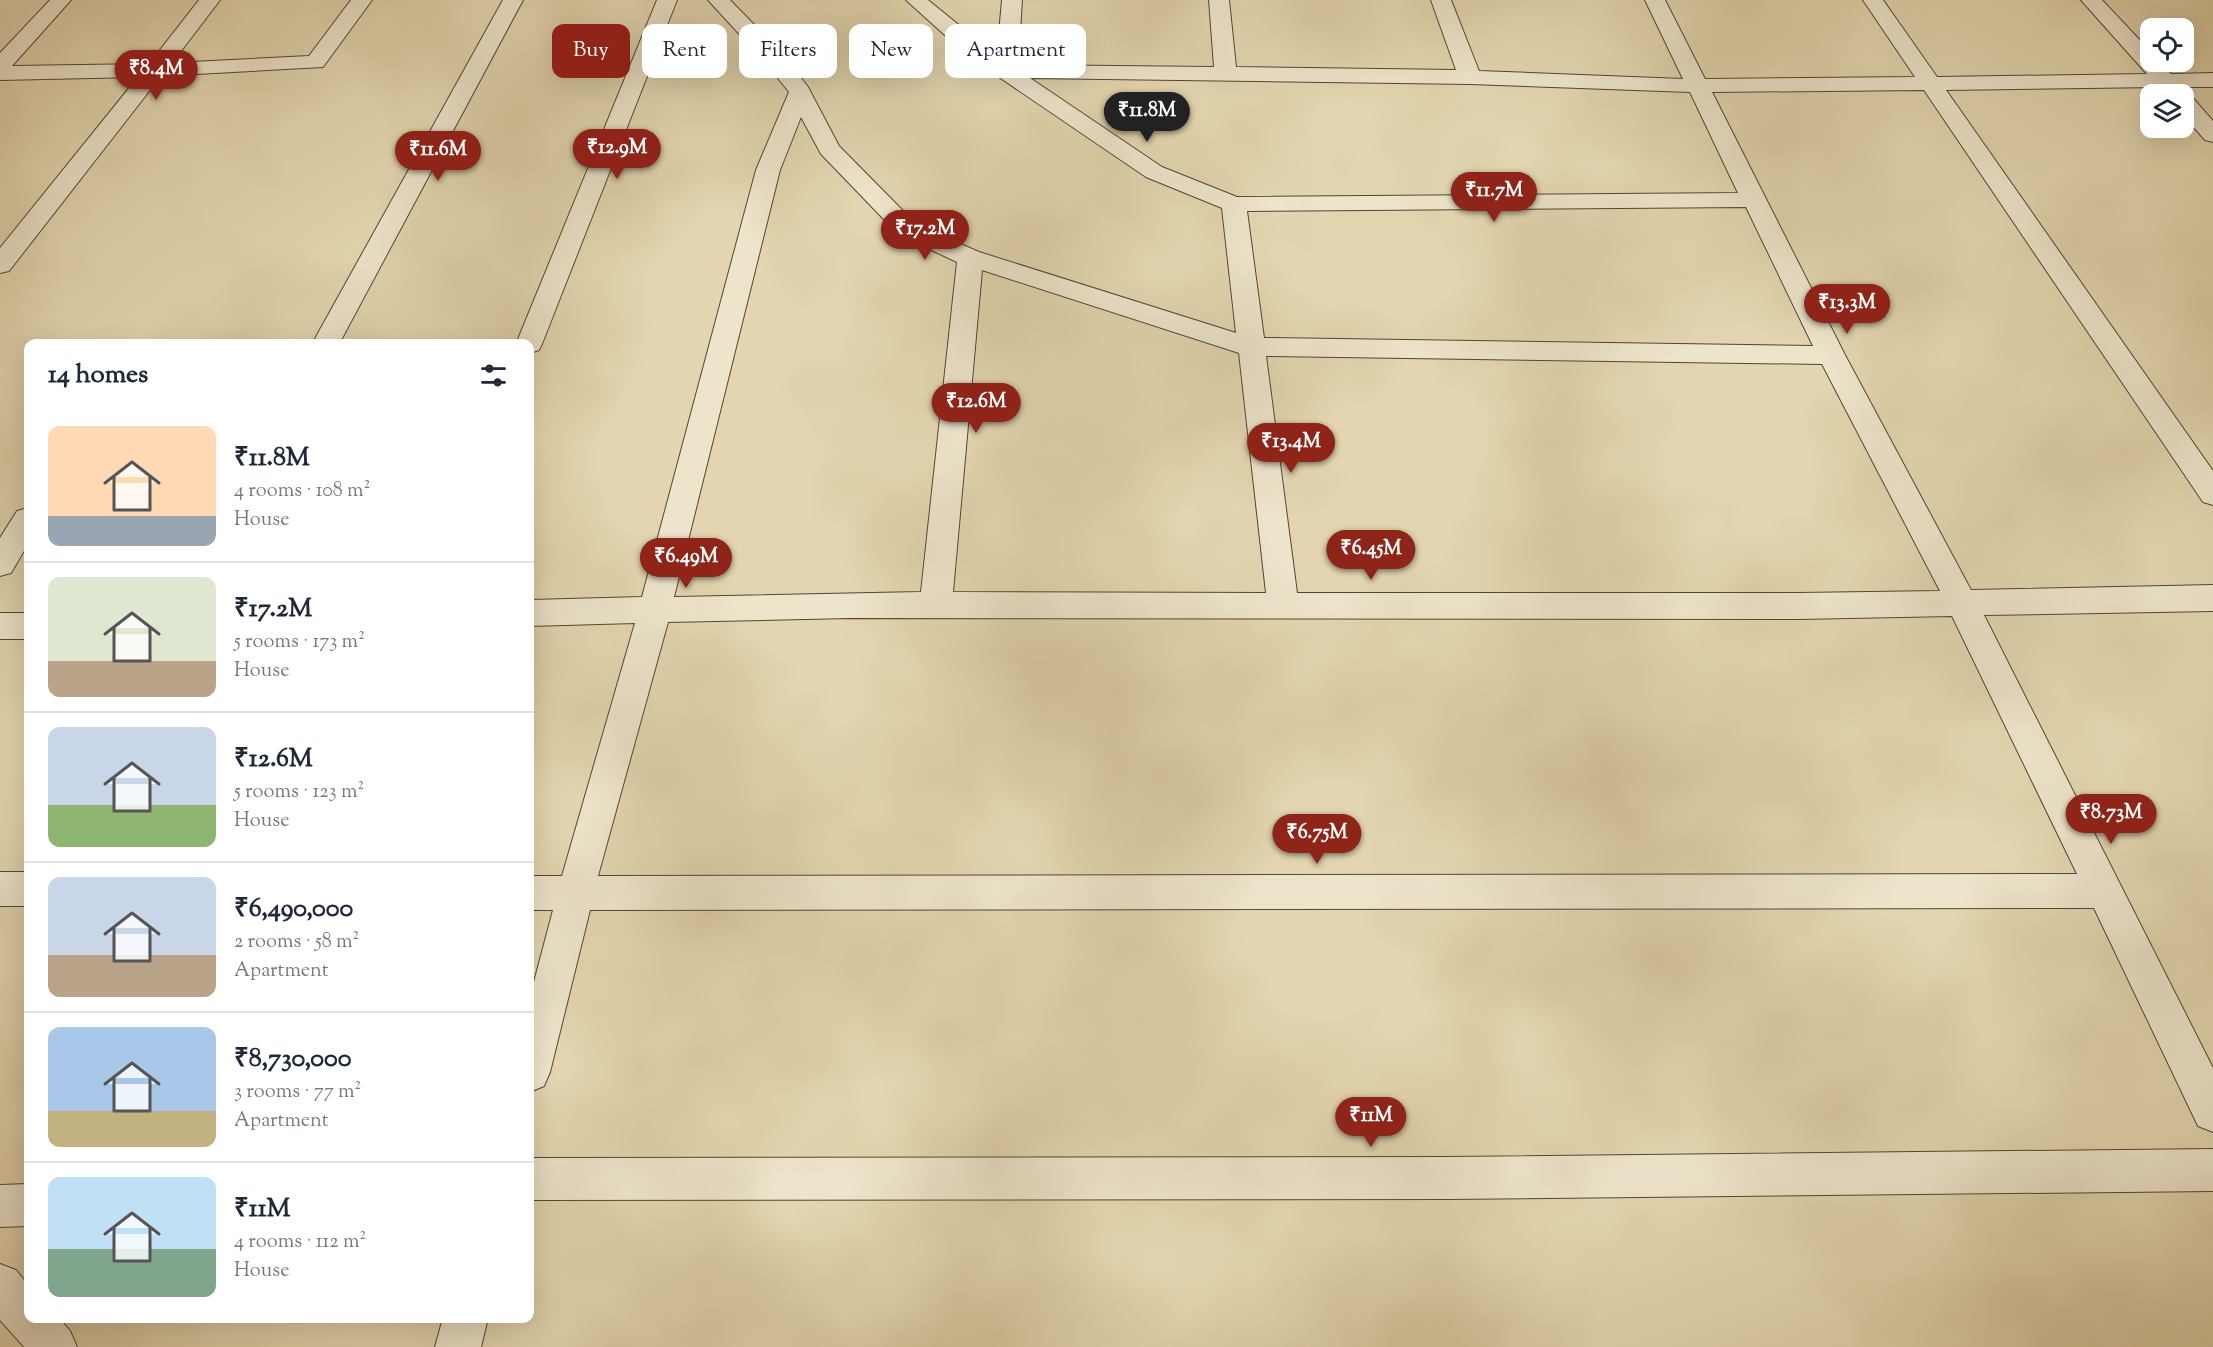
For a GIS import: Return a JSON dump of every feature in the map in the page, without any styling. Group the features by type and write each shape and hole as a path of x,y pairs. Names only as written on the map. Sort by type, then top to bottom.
{"street":[{"path":"0,66 61,0"},
{"path":"0,265 210,0"},
{"path":"0,73 155,70 315,62 362,0"},
{"path":"328,339 513,0"},
{"path":"531,339 667,0"},
{"path":"718,0 773,57 800,92 829,149 908,230 970,258 1251,348 1832,355"},
{"path":"916,0 945,25"},
{"path":"1010,24 1012,0"},
{"path":"1219,0 1226,74"},
{"path":"1441,0 1470,77"},
{"path":"1655,0 1832,355 1962,603 2213,1111"},
{"path":"1873,0 2213,494"},
{"path":"2091,0 2168,84"},
{"path":"1086,72 1470,77 1697,86 1929,83 2140,87"},
{"path":"1017,78 1154,172 1234,204 1754,200"},
{"path":"2192,84 2213,80"},
{"path":"534,1056 576,893 655,610 768,170 800,92"},
{"path":"2194,113 2213,135"},
{"path":"1234,204 1283,605"},
{"path":"936,605 970,258"},
{"path":"0,564 24,525"},
{"path":"534,613 936,605 1799,606 2213,598"},
{"path":"0,626 24,626"},
{"path":"0,889 24,890"},
{"path":"534,893 2104,891"},
{"path":"534,1179 1447,1178 2213,1170"},
{"path":"0,1206 24,1205"},
{"path":"0,1286 24,1312"},
{"path":"33,1323 54,1347"},
{"path":"458,1347 465,1323"}]}
